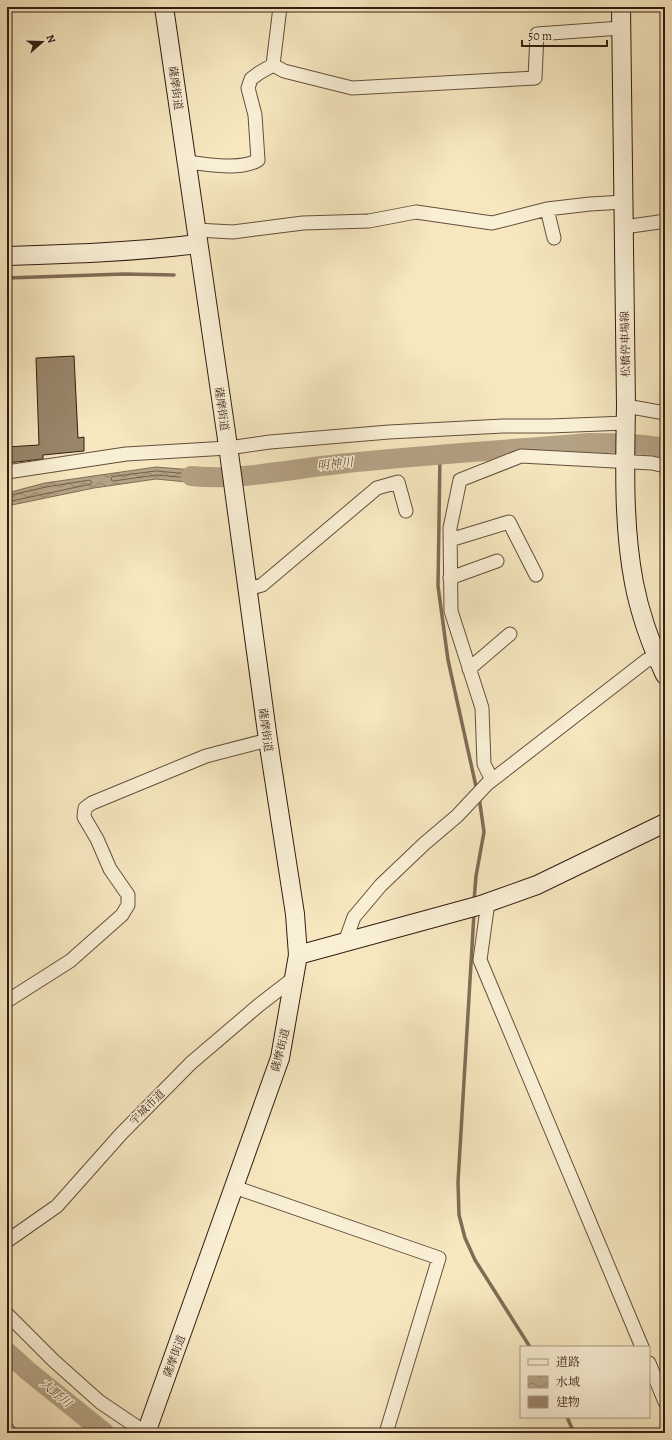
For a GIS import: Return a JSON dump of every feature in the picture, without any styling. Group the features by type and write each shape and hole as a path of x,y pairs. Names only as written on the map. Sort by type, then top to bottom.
{"street":[{"name":"薩摩街道","path":"146,1433 280,1058 298,955 295,914 268,740 229,451 164,7"},
{"path":"273,64 280,7"},
{"name":"松橋停車場線","path":"621,7 626,421 625,458 628,538 633,576 643,619 663,665"},
{"path":"273,64 284,71 352,88 535,78 536,34 621,28"},
{"path":"187,162 229,166 251,164 258,160 255,115 248,88 251,79 259,72 273,64"},
{"path":"7,256 166,248 197,237 303,223 369,221 416,212 492,223 547,209 624,202"},
{"path":"547,209 554,238"},
{"path":"624,227 665,220"},
{"path":"7,472 126,454 229,451 270,442 389,432 503,426 550,426 626,421 665,413"},
{"path":"490,782 484,764 482,708 451,611 450,528 460,480 521,456 625,458 665,466"},
{"path":"247,589 262,585 377,488 398,482 406,511"},
{"path":"450,540 509,522 536,576"},
{"path":"450,578 497,561"},
{"path":"469,669 510,634"},
{"path":"345,942 354,917 381,885 424,844 457,816 490,782 647,660 663,665"},
{"path":"7,1000 70,961 122,914 128,905 128,895 110,869 97,839 84,817 85,808 92,802 206,756 268,740"},
{"path":"298,955 484,904 537,885 664,827"},
{"path":"484,904 480,960 642,1346"},
{"name":"宇城市道","path":"7,1241 57,1206 121,1134 191,1062 294,978"},
{"path":"234,1187 439,1258 386,1433"},
{"path":"7,1314 54,1361 100,1402 146,1433"},
{"path":"650,1366 665,1402"},
{"path":"7,1430 10,1433"}],"water":[{"path":"156,467 218,472 218,485 156,479 94,488 7,506 7,493 45,483"}],"building":[{"path":"74,356 78,438 84,437 84,451 43,455 43,459 7,463 7,447 39,445 36,358"}],"waterway":[{"path":"7,278 124,274 174,275"},
{"name":"明神川","path":"191,476 246,476 370,461 589,443 637,444 665,448"},
{"path":"440,455 438,586 448,660 477,791"},
{"path":"474,901 476,876 484,832 479,797"},
{"path":"474,913 458,1182 459,1215 465,1238 475,1260 529,1346"},
{"name":"大野川","path":"7,1352 28,1371 105,1433"},
{"path":"567,1418 574,1433"}]}
